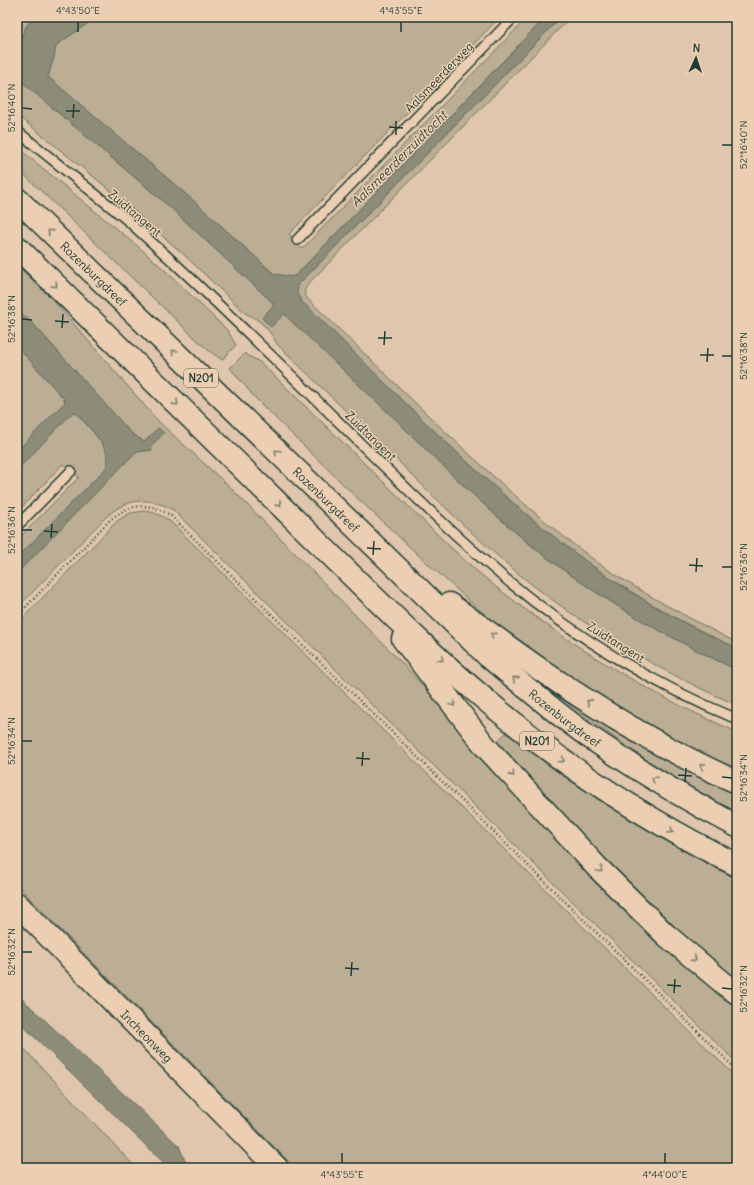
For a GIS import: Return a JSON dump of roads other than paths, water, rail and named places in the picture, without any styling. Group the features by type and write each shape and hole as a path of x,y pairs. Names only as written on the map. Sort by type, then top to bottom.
{"main road":[{"name":"Rozenburgdreef","path":"17,199 385,558 488,656 588,736 680,795 737,826"},
{"name":"N201","path":"17,248 361,584 477,692 554,754 642,814 737,865"},
{"name":"N201","path":"385,558 558,682 598,708 628,727 672,751 737,782"},
{"name":"N201","path":"361,584 485,746 596,866 666,935 737,994"},
{"name":"Incheonweg","path":"17,904 277,1168"}],"lane":[{"name":"Aalsmeerderweg","path":"298,240 514,17"},
{"name":"Zuidtangent","path":"17,131 126,219 169,258 425,506 502,575 537,604 598,646 642,672 684,695 737,719"},
{"path":"17,526 71,471"}],"water label":[{"name":"Aalsmeerderzuidtocht","path":"399,159"}]}
